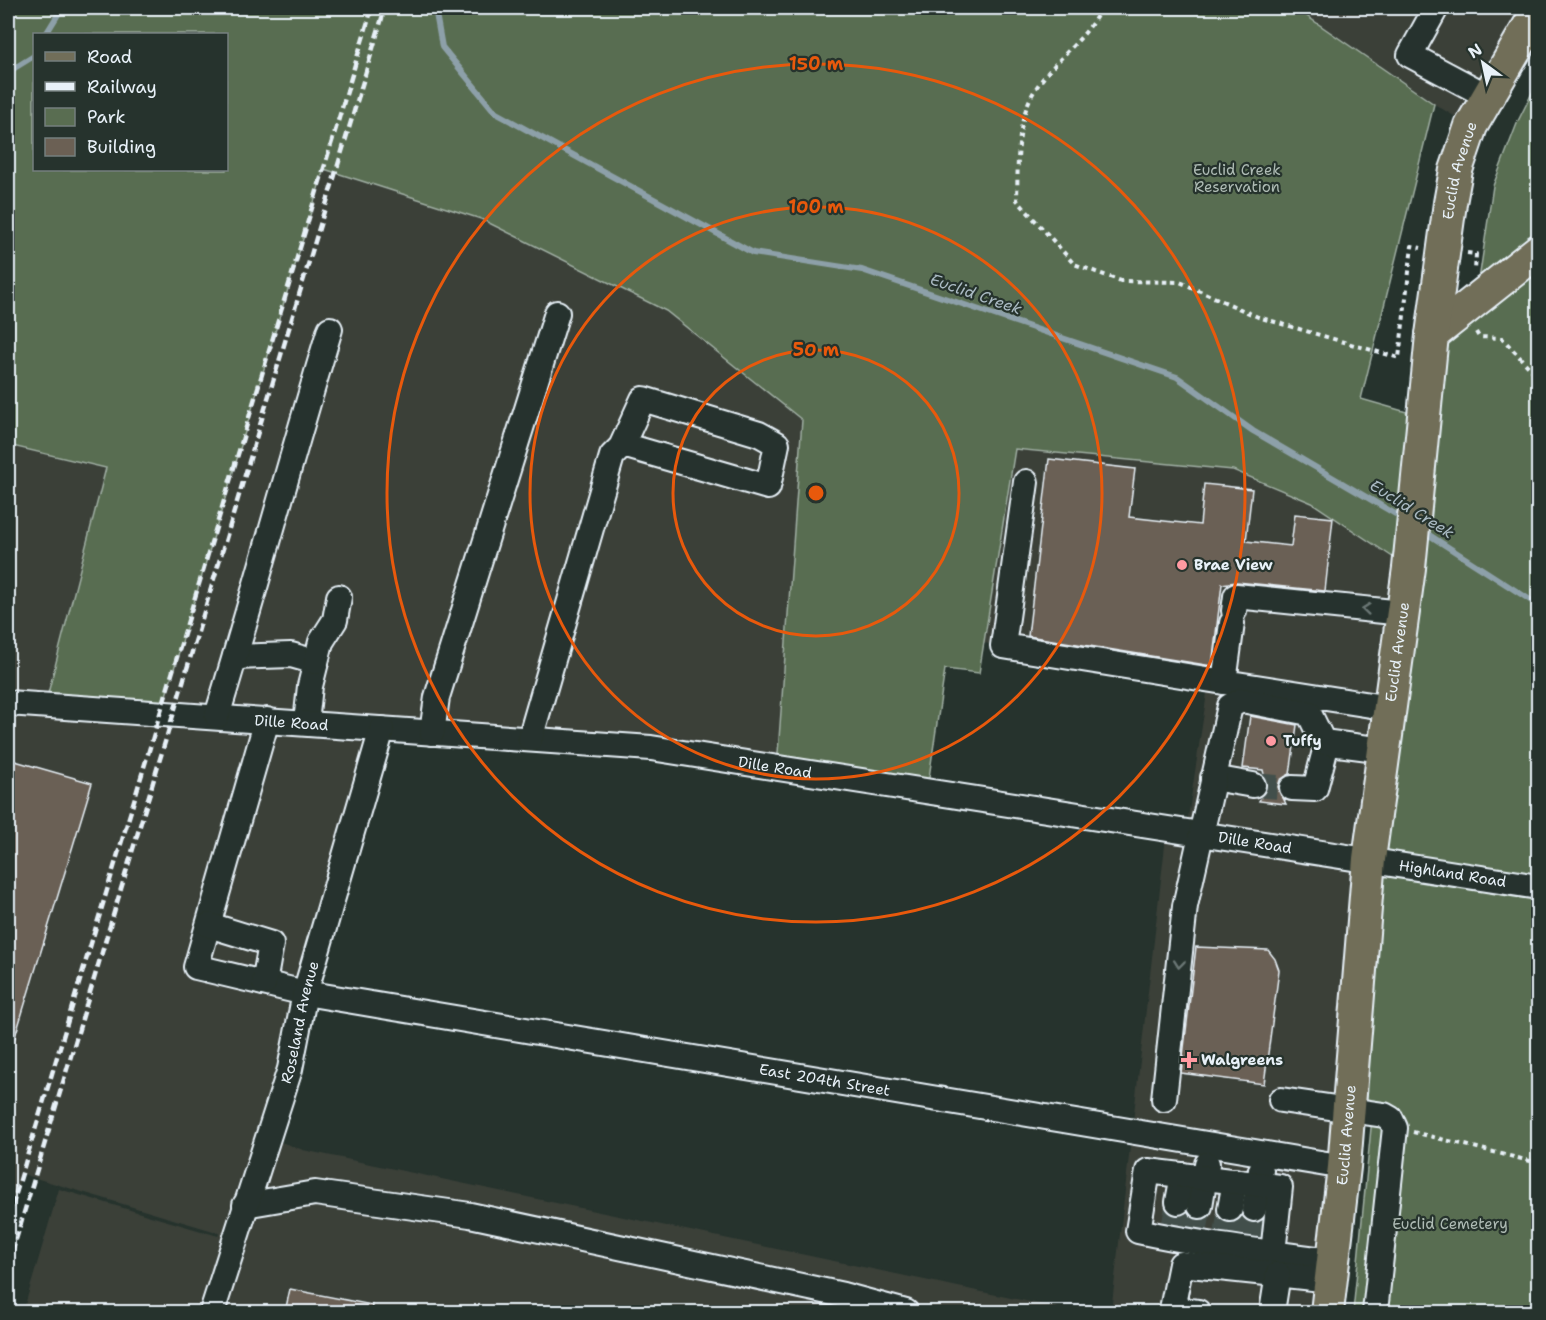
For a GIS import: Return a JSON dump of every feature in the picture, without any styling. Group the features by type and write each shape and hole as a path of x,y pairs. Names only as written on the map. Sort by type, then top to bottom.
{"main road":[{"name":"Euclid Avenue","path":"1327,1312 1344,1167 1369,860 1409,568 1432,335 1456,170 1471,126 1539,11"},
{"path":"1432,335 1539,251"}],"street":[{"path":"1436,8 1410,55 1487,96"},
{"path":"432,733 436,697 557,313"},
{"path":"217,716 330,329"},
{"path":"530,739 612,456 621,447 643,399 759,434 777,444 768,487 630,447 621,447"},
{"path":"1026,482 1003,646 1390,708"},
{"path":"1224,682 1236,596 1403,613"},
{"path":"306,723 310,686 321,642 335,620 339,597"},
{"path":"235,657 291,655 316,662"},
{"path":"1164,1100 1185,906 1230,706 1235,701 1242,700 1309,713 1321,738 1327,743 1384,750"},
{"name":"Dille Road","path":"8,703 651,748 1369,860"},
{"path":"264,983 272,944 209,925 267,720"},
{"name":"Roseland Avenue","path":"212,1312 290,1069 305,993 382,729"},
{"path":"1292,788 1315,789 1327,743"},
{"path":"1213,778 1253,785"},
{"name":"Highland Road","path":"1369,860 1539,887"},
{"name":"East 204th Street","path":"209,925 195,967 305,993 1344,1167"},
{"path":"1281,1100 1348,1112 1384,1114 1391,1119 1395,1128 1375,1312"},
{"path":"1201,1226 1209,1179 1209,1146"},
{"path":"1209,1179 1265,1154"},
{"path":"1272,1312 1280,1187 1148,1172 1138,1231 1201,1226 1275,1264"},
{"path":"1201,1226 1209,1179"},
{"path":"1201,1226 1209,1179"},
{"path":"245,1205 315,1193 470,1215 843,1295 906,1312"},
{"path":"1198,1312 1172,1309 1181,1264 1275,1264 1331,1270"}],"path":[{"path":"1101,8 1092,26 1031,96 1018,143 1017,200 1074,264 1121,282 1180,282 1258,317 1399,358 1412,246 1419,247"},
{"path":"1468,254 1476,254 1475,267"},
{"path":"1476,335 1502,338 1539,377"},
{"path":"1395,1128 1539,1163"}],"shaded area":[{"path":"1295,8 1538,8 1471,126 1434,104"},
{"path":"324,169 481,219 666,311 802,420 777,767 382,729 267,1137 303,1150 1078,1312 23,1312 59,1189 218,1236 220,1233 22,1174 12,1205 8,1208 8,445 106,468 45,705 160,712"},
{"path":"1015,449 1233,470 1312,503 1409,568 1327,1312 1111,1312 1167,828 1186,831 1209,680 984,643"}],"green space":[{"path":"8,8 1295,8 1434,104 1361,399 1424,417 1432,335 1476,300 1493,186 1518,121 1538,81 1538,1312 1353,1312 1372,1118 1349,1112 1409,568 1312,503 1233,470 1015,449 979,673 945,669 927,791 777,767 802,420 666,311 481,219 324,169 161,712 45,705 106,468 8,445"}],"building":[{"name":"Brae View","path":"1049,459 1135,469 1129,517 1200,525 1204,484 1252,489 1246,541 1291,546 1295,514 1333,518 1325,591 1237,582 1222,584 1212,666 1028,636"},
{"name":"Tuffy","path":"1250,716 1297,725 1290,774 1280,780 1278,787 1286,804 1259,801 1267,787 1263,770 1243,768"},
{"path":"8,759 92,783 11,1050 8,1049"},
{"name":"Walgreens","path":"1196,947 1268,950 1275,959 1279,970 1264,1084 1181,1073"},
{"path":"290,1289 372,1305 371,1312 285,1312"}],"waterway":[{"name":"Euclid Creek","path":"47,33 62,8"},
{"name":"Euclid Creek","path":"435,8 442,47 496,113 753,253 862,270 1177,377 1253,431 1404,519"},
{"name":"Euclid Creek","path":"8,72 33,57"},
{"name":"Euclid Creek","path":"1423,531 1538,605"}],"tunnel":[{"path":"1253,785 1292,788"},
{"path":"1173,1228 1178,1202"},
{"path":"1195,1232 1200,1206"},
{"path":"1226,1236 1230,1209"},
{"path":"1249,1239 1254,1209"}],"railway":[{"path":"8,1220 372,8"},
{"path":"8,1266 385,8"}],"place":[{"name":"Brae View","path":"1182,565"},
{"name":"Tuffy","path":"1271,741"},
{"name":"Walgreens","path":"1189,1060"}],"park label":[{"name":"Euclid Creek Reservation","path":"1237,178"},
{"name":"Euclid Cemetery","path":"1450,1224"}]}
